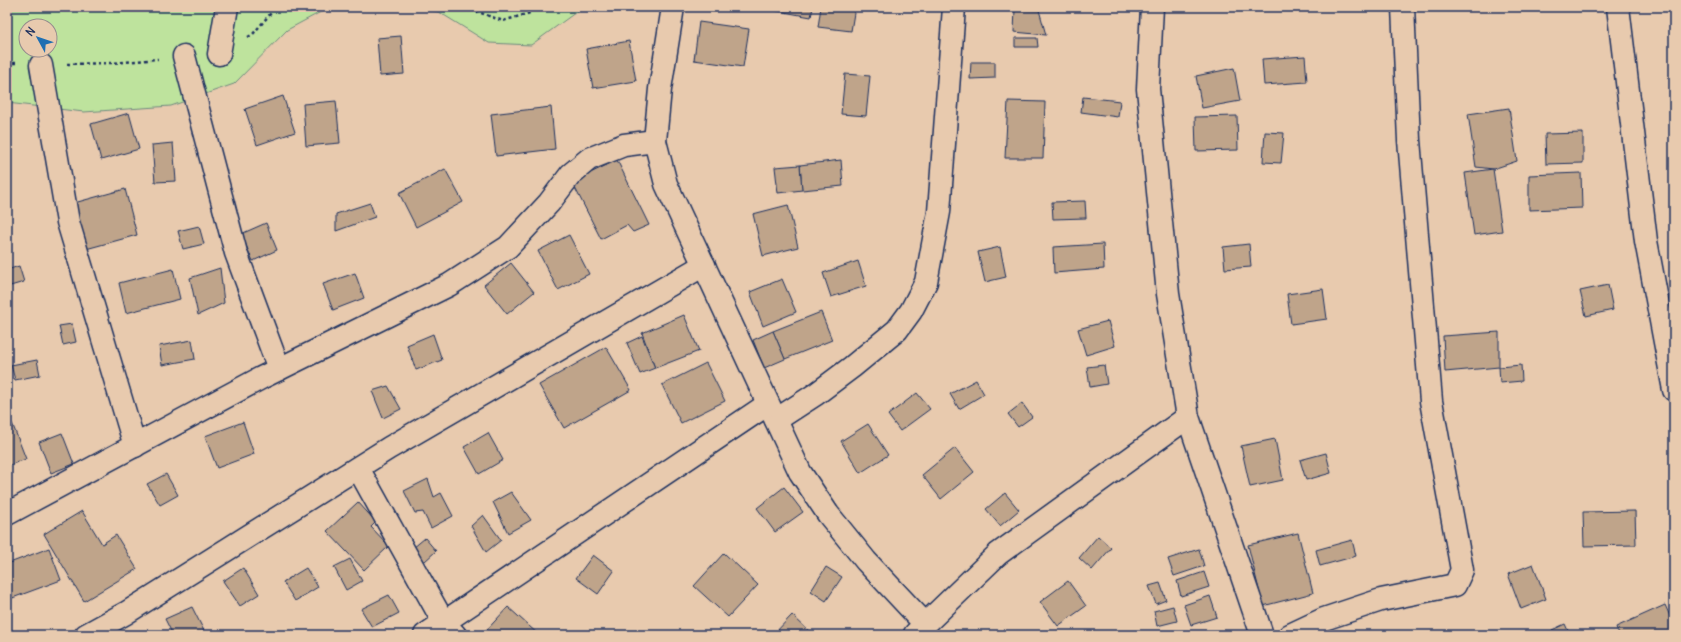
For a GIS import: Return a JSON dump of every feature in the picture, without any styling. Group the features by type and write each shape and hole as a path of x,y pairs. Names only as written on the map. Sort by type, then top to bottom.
{"street":[{"path":"219,54 227,7"},
{"path":"673,7 660,89 655,141 666,184 800,472 828,514 919,630 998,554 1188,417"},
{"path":"426,635 449,629 772,412 816,394 852,368 897,330 911,311 926,282 939,212 954,7"},
{"path":"1152,7 1148,89 1168,294 1188,417 1262,635"},
{"path":"1290,635 1324,619 1381,600 1455,585 1462,570 1431,401 1409,140 1403,7"},
{"path":"1618,7 1646,241 1674,390"},
{"path":"184,56 236,253 279,369"},
{"path":"41,65 68,222 135,446"},
{"path":"7,514 279,369 449,285 508,247 549,202 571,174 589,159 624,144 655,141"},
{"path":"86,635 126,613 358,468 704,265"},
{"path":"358,468 449,629"}],"path":[{"path":"219,54 253,34 276,7"},
{"path":"471,7 478,12 503,21 530,13 536,7"},
{"path":"7,63 41,65 112,63 184,56"}],"green space":[{"path":"7,7 330,7 287,30 234,84 171,106 84,112 7,103"},
{"path":"414,7 583,7 531,45 489,43 439,12"}],"building":[{"path":"774,7 813,7 811,17 773,10"},
{"path":"821,7 855,7 851,31 818,27"},
{"path":"1015,9 1039,10 1046,35 1014,32"},
{"path":"699,22 749,29 743,67 694,60"},
{"path":"401,36 404,74 380,76 377,38"},
{"path":"1015,38 1037,38 1038,47 1015,47"},
{"path":"629,41 636,81 593,88 586,49"},
{"path":"1305,56 1307,82 1264,85 1262,59"},
{"path":"971,62 995,62 995,78 970,79"},
{"path":"1234,68 1240,101 1202,108 1196,76"},
{"path":"845,74 870,76 866,116 841,114"},
{"path":"283,96 295,132 257,145 245,109"},
{"path":"1083,97 1120,101 1118,117 1081,112"},
{"path":"336,101 340,143 306,146 303,104"},
{"path":"1008,101 1045,102 1043,158 1005,158"},
{"path":"551,107 555,149 496,156 491,114"},
{"path":"1509,108 1517,161 1493,169 1476,167 1468,114"},
{"path":"129,113 139,149 101,160 91,124"},
{"path":"1237,116 1238,150 1196,151 1195,117"},
{"path":"1265,132 1284,133 1281,163 1263,162"},
{"path":"1583,133 1583,163 1546,164 1545,134"},
{"path":"173,143 176,181 155,182 152,145"},
{"path":"617,160 649,225 633,232 627,225 601,239 572,182"},
{"path":"841,160 843,186 802,190 800,165"},
{"path":"800,165 802,190 778,193 775,167"},
{"path":"445,169 463,202 416,227 399,193"},
{"path":"1493,169 1502,231 1474,235 1465,173"},
{"path":"1581,173 1582,208 1529,210 1529,175"},
{"path":"125,189 137,235 86,249 74,203"},
{"path":"1085,201 1086,218 1053,219 1052,202"},
{"path":"370,203 375,217 336,231 336,214"},
{"path":"788,205 798,247 763,256 753,214"},
{"path":"266,223 277,250 253,261 241,234"},
{"path":"199,226 204,244 183,249 178,231"},
{"path":"569,235 589,274 558,290 538,251"},
{"path":"1103,244 1104,269 1054,273 1053,247"},
{"path":"1249,244 1251,267 1225,269 1223,247"},
{"path":"1000,247 1006,277 985,282 978,252"},
{"path":"858,261 866,286 831,297 823,273"},
{"path":"511,263 534,292 507,314 484,285"},
{"path":"19,266 24,282 7,287 7,270"},
{"path":"220,268 224,303 198,315 190,278"},
{"path":"173,269 180,299 126,313 119,283"},
{"path":"355,273 364,298 333,310 323,284"},
{"path":"782,279 796,312 763,326 750,292"},
{"path":"1608,285 1613,310 1586,316 1580,291"},
{"path":"1323,289 1327,319 1291,324 1287,294"},
{"path":"821,312 832,340 785,359 773,331"},
{"path":"684,315 699,351 655,368 642,333"},
{"path":"1108,321 1115,346 1086,355 1078,329"},
{"path":"72,324 76,342 63,345 59,326"},
{"path":"773,331 785,359 764,368 753,340"},
{"path":"1499,332 1499,367 1445,372 1443,336"},
{"path":"433,334 442,360 416,370 407,345"},
{"path":"642,336 655,368 640,374 627,343"},
{"path":"192,340 195,359 162,365 159,346"},
{"path":"606,347 631,390 564,428 539,385"},
{"path":"37,360 40,375 15,380 11,365"},
{"path":"706,363 725,401 681,423 662,385"},
{"path":"1104,365 1107,384 1090,387 1087,367"},
{"path":"1521,365 1522,381 1500,383 1499,367"},
{"path":"976,380 984,394 959,409 950,394"},
{"path":"388,386 401,409 383,418 372,391"},
{"path":"917,393 930,409 900,431 888,415"},
{"path":"1022,403 1032,417 1018,427 1008,414"},
{"path":"243,422 254,454 217,468 205,436"},
{"path":"12,423 26,459 7,466 7,425"},
{"path":"868,424 888,455 860,473 841,441"},
{"path":"62,433 74,464 51,473 39,442"},
{"path":"488,433 503,460 479,474 464,447"},
{"path":"1275,439 1283,480 1250,487 1241,446"},
{"path":"955,448 974,472 941,499 922,475"},
{"path":"1326,453 1331,473 1306,480 1300,460"},
{"path":"166,474 178,495 160,505 147,484"},
{"path":"428,479 434,497 441,493 453,516 431,528 423,512 415,513 404,491"},
{"path":"784,487 803,512 775,532 757,508"},
{"path":"511,492 531,520 508,533 493,502"},
{"path":"1005,493 1019,510 1000,526 986,509"},
{"path":"358,502 376,522 371,527 389,546 364,570 327,531"},
{"path":"82,511 102,544 116,535 137,569 84,601 44,534"},
{"path":"1635,511 1636,545 1584,546 1583,512"},
{"path":"483,515 501,540 486,552 471,526"},
{"path":"1298,533 1313,593 1263,606 1248,545"},
{"path":"1098,536 1111,548 1092,570 1079,558"},
{"path":"425,538 436,551 424,562 413,548"},
{"path":"1352,540 1356,556 1320,566 1316,550"},
{"path":"49,548 61,580 7,600 7,564"},
{"path":"1199,549 1204,566 1174,576 1168,559"},
{"path":"724,553 758,585 728,617 694,586"},
{"path":"593,555 614,571 598,594 576,578"},
{"path":"350,559 362,581 346,590 334,567"},
{"path":"1533,564 1546,599 1521,609 1508,574"},
{"path":"826,567 842,577 826,601 811,591"},
{"path":"243,568 259,594 240,606 223,581"},
{"path":"306,568 318,587 295,601 283,582"},
{"path":"1204,572 1209,587 1181,596 1177,581"},
{"path":"1068,581 1086,606 1058,626 1040,602"},
{"path":"1160,583 1166,600 1156,604 1149,586"},
{"path":"389,595 399,613 372,627 361,609"},
{"path":"1210,596 1217,617 1191,625 1184,605"},
{"path":"1665,605 1674,625 1674,635 1619,635 1616,627"},
{"path":"1173,606 1177,621 1157,626 1154,611"},
{"path":"192,607 206,635 173,635 165,619"},
{"path":"508,607 539,635 482,635"},
{"path":"792,615 813,635 773,635"},
{"path":"1565,624 1570,635 1554,635 1552,630"}]}
